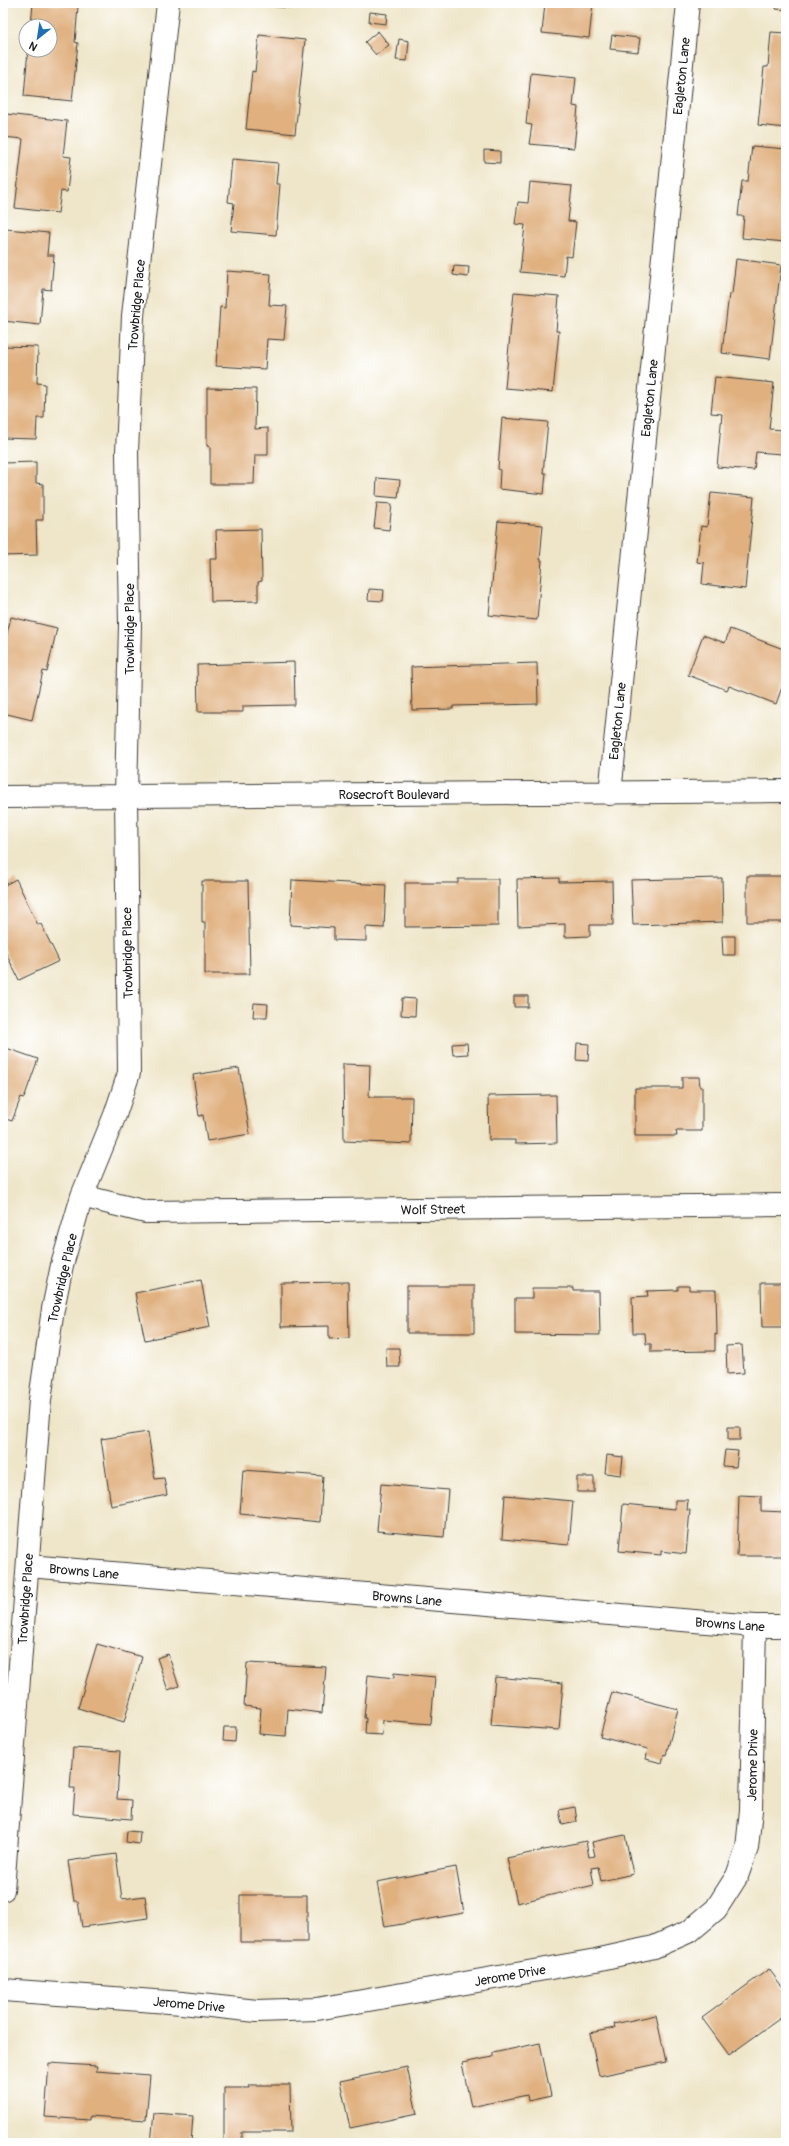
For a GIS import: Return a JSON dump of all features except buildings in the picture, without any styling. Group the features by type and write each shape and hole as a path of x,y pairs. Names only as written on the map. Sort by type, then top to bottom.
{"street":[{"name":"Trowbridge Place","path":"3,1890 40,1400 53,1309 62,1265 82,1196 115,1115 128,1073 126,795 130,624 127,452 133,316 168,3"},
{"name":"Eagleton Lane","path":"610,794 688,3"},
{"name":"Rosecroft Boulevard","path":"3,797 126,795 610,794 786,791"},
{"name":"Wolf Street","path":"82,1196 146,1212 786,1205"},
{"name":"Browns Lane","path":"28,1566 755,1626 786,1626"},
{"name":"Jerome Drive","path":"3,1990 182,2003 257,2011 317,2009 596,1960 654,1947 690,1931 716,1909 737,1876 747,1848 752,1810 755,1626"}]}
